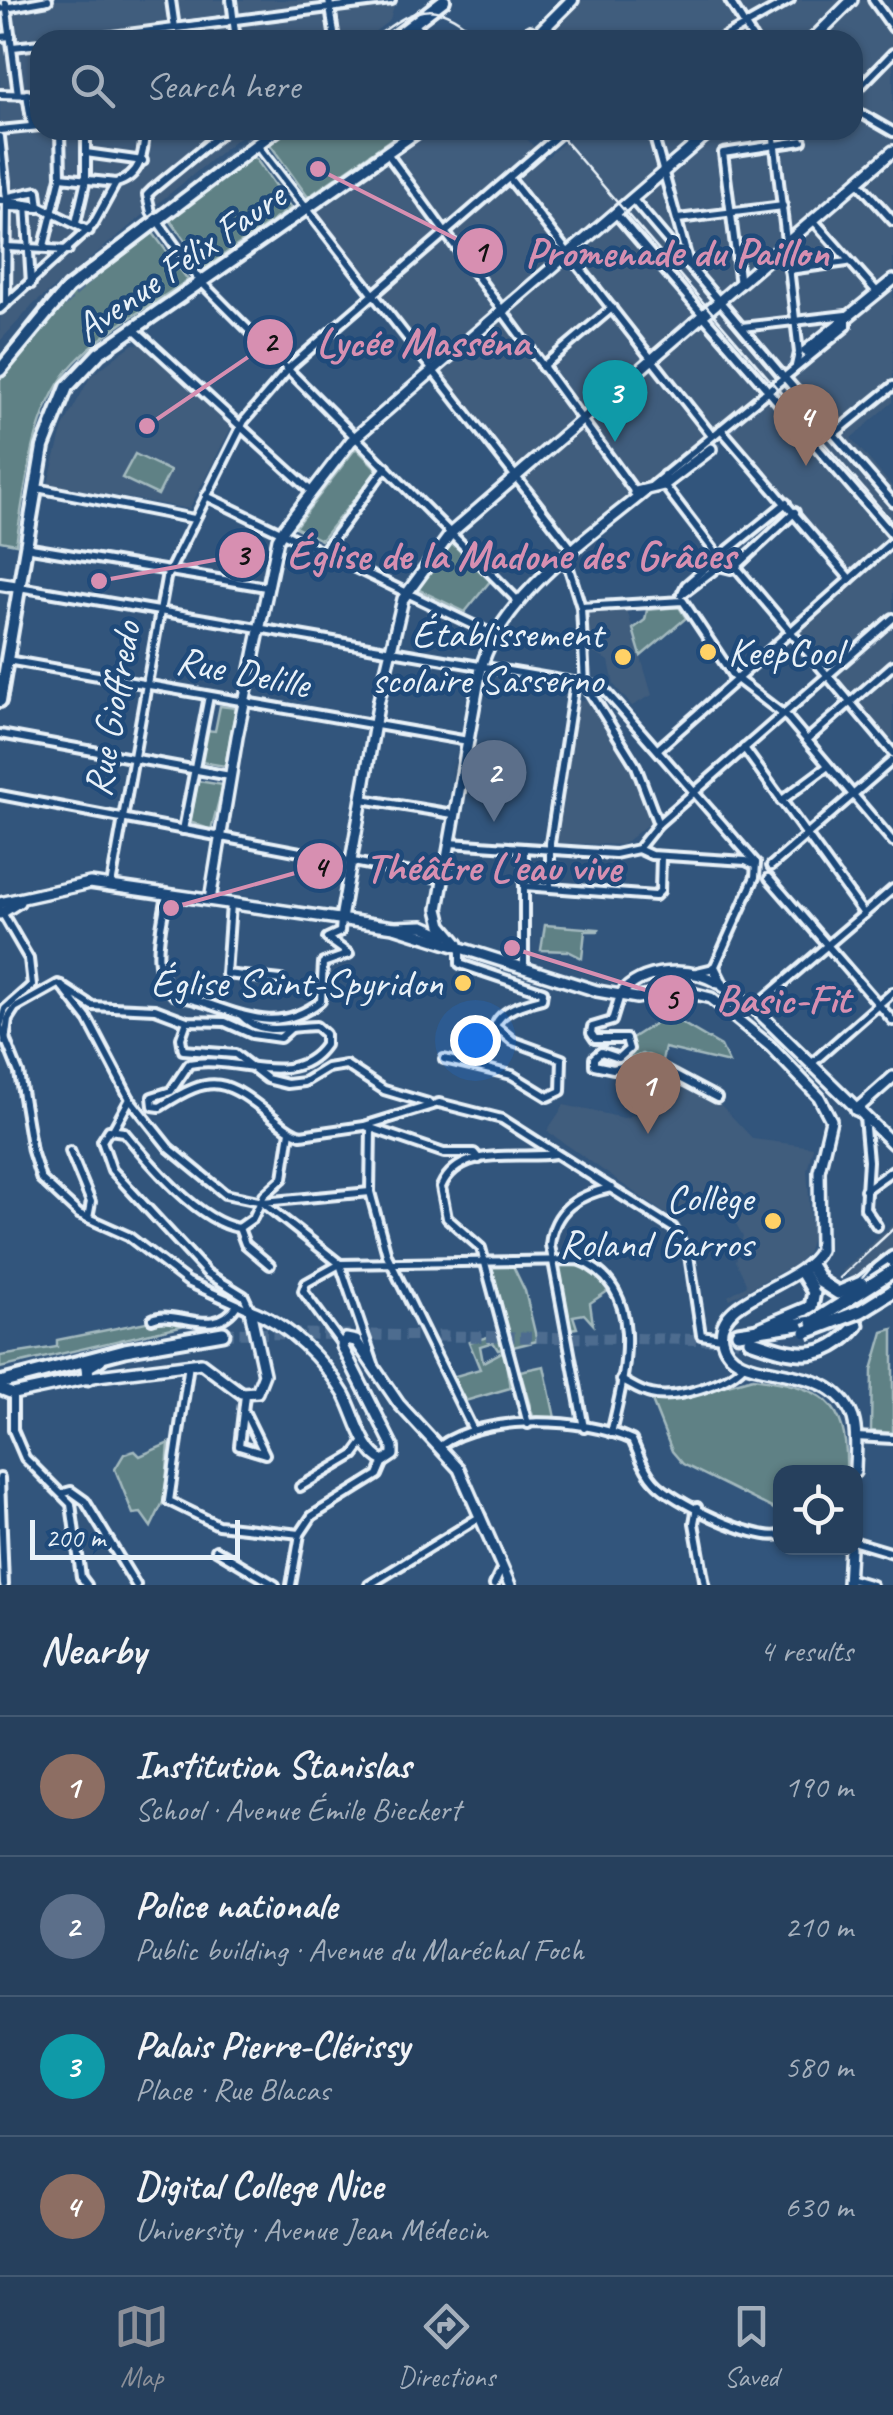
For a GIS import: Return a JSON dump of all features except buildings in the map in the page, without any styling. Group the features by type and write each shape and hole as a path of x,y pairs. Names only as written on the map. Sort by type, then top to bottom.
{"highway":[{"path":"806,1269 833,1292 847,1292 893,1258"},
{"path":"744,1336 811,1306 814,1292 806,1269"},
{"path":"809,1327 893,1271"},
{"path":"809,1327 893,1282"},
{"path":"744,1336 809,1327 861,1311 893,1291"},
{"path":"744,1336 788,1354 812,1355 839,1345 858,1325"},
{"path":"223,1330 116,1352 4,1386 124,1342 223,1330"},
{"path":"88,1378 90,1364 116,1352"}],"main road":[{"path":"405,30 444,0"},
{"path":"537,30 572,0"},
{"path":"822,30 852,0"},
{"path":"0,370 54,301 263,140"},
{"name":"Avenue Félix Faure","path":"0,701 46,436 67,387 86,364 134,328 406,140"},
{"path":"210,900 266,586 281,532 356,437 700,140"},
{"path":"342,919 389,651 404,593 452,532 893,151"},
{"path":"806,352 893,280"},
{"path":"423,926 438,909 482,668 492,634 519,602 639,492 711,449"},
{"path":"0,584 19,587"},
{"path":"0,910 28,896 76,884 111,885 394,927 620,995 637,998 680,990 710,998 748,1026 824,1105 831,1128 819,1172 822,1244 806,1269 734,1310 724,1323 722,1338 729,1355 743,1366 788,1372 823,1384 845,1404 856,1437 854,1465"},
{"path":"438,909 446,931 460,946"},
{"path":"394,927 423,926 460,946"},
{"path":"714,968 723,986"},
{"path":"620,995 642,980 695,972 723,986 754,1008 893,1144"},
{"path":"860,1113 893,1077"},
{"path":"4,1386 207,1364 246,1395 257,1392 264,1380 250,1310"},
{"path":"250,1310 277,1324 324,1366 375,1456 384,1460 392,1456 393,1447 341,1343 353,1339 464,1478 510,1585"},
{"path":"848,1582 850,1555"}],"street":[{"path":"18,94 12,36 4,7 48,0"},
{"path":"171,0 174,28"},
{"path":"232,0 233,30"},
{"path":"330,0 334,30"},
{"path":"158,30 391,0"},
{"path":"729,0 747,30"},
{"path":"739,30 790,0"},
{"path":"873,0 893,28"},
{"path":"416,26 419,30"},
{"path":"0,38 12,36"},
{"path":"13,47 30,45"},
{"path":"863,84 893,53"},
{"path":"0,94 30,94"},
{"path":"27,94 30,105"},
{"path":"863,116 893,132"},
{"path":"3,307 6,246 0,139 30,128"},
{"path":"44,246 60,177 60,140"},
{"path":"76,223 86,180 86,140"},
{"path":"60,177 123,182 143,161 144,140"},
{"path":"213,140 147,196 158,221 201,282 519,602"},
{"name":"Rue Gioffredo","path":"111,885 169,570 240,426 287,369 552,140"},
{"path":"655,140 690,268"},
{"path":"774,140 799,357 794,369"},
{"path":"740,286 724,150 802,141"},
{"path":"257,145 516,476 571,556 581,607 585,684 636,766 658,824"},
{"path":"387,153 542,367 639,492"},
{"path":"86,154 143,161"},
{"path":"510,179 712,436"},
{"path":"858,182 893,221"},
{"path":"3,307 89,231 116,183"},
{"path":"5,201 37,191 39,206"},
{"path":"5,201 39,206 89,231"},
{"path":"0,220 5,201"},
{"path":"630,203 893,502"},
{"path":"26,205 31,284"},
{"path":"678,218 783,206"},
{"path":"617,215 893,538 658,749"},
{"path":"814,222 878,293"},
{"path":"6,246 70,250"},
{"path":"789,270 849,262"},
{"path":"542,367 612,308"},
{"path":"742,327 850,317 847,326 664,480 719,557 733,564 893,756 771,866 770,878"},
{"path":"134,328 311,491"},
{"path":"834,434 893,386"},
{"path":"721,429 850,579"},
{"path":"323,552 386,467"},
{"path":"755,482 762,475"},
{"path":"35,488 194,519"},
{"path":"206,496 492,634"},
{"path":"786,502 686,585 681,595 719,566 735,566 794,512"},
{"path":"25,547 266,586"},
{"path":"19,587 608,690 755,864 755,877 714,968 695,972"},
{"path":"581,607 681,600 738,679 806,740 893,842"},
{"path":"638,849 658,824 893,618"},
{"name":"Rue Delille","path":"8,660 468,741"},
{"path":"806,740 893,665"},
{"path":"550,888 550,850 575,682"},
{"path":"183,830 209,696"},
{"path":"0,734 230,776"},
{"path":"744,748 864,914"},
{"path":"781,801 828,766"},
{"path":"0,796 444,878"},
{"path":"362,799 454,814"},
{"path":"449,843 615,854 638,849 662,856 771,866"},
{"path":"523,968 524,848"},
{"path":"524,886 657,895 662,856"},
{"path":"755,877 770,878 893,1021"},
{"path":"754,1008 893,889"},
{"path":"168,893 158,957 158,974 165,986 174,996 241,1016 288,1020 320,1004 323,963 349,954 327,938 340,932 342,919"},
{"path":"231,902 226,974 281,980"},
{"path":"0,910 33,972 32,984 1,1016 5,1042 19,1073 39,1175 62,1200 88,1218 128,1236 188,1282 250,1310"},
{"path":"444,1059 512,1075 548,1097 561,1091 562,1059 514,1041 495,1028 498,1018 521,1002 542,999 543,992 460,964 460,946"},
{"path":"5,1042 8,1019 15,1008 43,989 61,986 92,1006 155,1009 186,1021 224,1022 265,1038 280,1038 292,1027"},
{"path":"61,986 89,1021 130,1099 169,1148 225,1194 262,1202 370,1192"},
{"path":"811,1064 893,992"},
{"path":"620,995 612,1020 592,1027 590,1033 594,1039 626,1039 630,1049 619,1058 601,1052 594,1058 594,1065 613,1069 647,1061 717,1098"},
{"path":"241,1016 250,1026 270,1030 316,1026 323,1031 325,1044 313,1058 288,1070 246,1064 189,1064 170,1090 152,1097 152,1104 160,1107 193,1086 217,1083 249,1097 290,1131 301,1135 368,1127 430,1104"},
{"path":"186,1021 181,1038 184,1050 235,1054 267,1079 287,1084 304,1082 327,1068 346,1066 384,1090 497,1117 614,1187 678,1234 689,1255 701,1335 722,1338"},
{"path":"130,1099 114,1129 102,1140 112,1170 208,1273 244,1296 250,1310"},
{"path":"860,1113 873,1173 890,1173"},
{"path":"368,1127 444,1153 474,1154 479,1159"},
{"path":"368,1127 370,1192 390,1262 473,1430"},
{"path":"114,1129 124,1132 168,1182 224,1223 239,1228 250,1222 282,1178 290,1131"},
{"path":"70,1151 91,1202 88,1218"},
{"path":"528,1424 484,1260 477,1242 447,1218 440,1194 451,1171 479,1159 504,1154 556,1154"},
{"path":"868,1161 866,1212 878,1226"},
{"path":"865,1190 890,1173"},
{"path":"584,1428 550,1258 551,1234 564,1209 584,1196 614,1187"},
{"path":"262,1202 340,1264 375,1371"},
{"path":"239,1228 245,1244 270,1265"},
{"path":"341,1343 303,1290 306,1283 340,1264 550,1258 590,1265 618,1289 625,1319 621,1380 611,1433"},
{"path":"152,1319 164,1316 194,1323 224,1318 237,1305"},
{"path":"189,1364 168,1501 218,1525 300,1534"},
{"path":"621,1380 652,1394 666,1395 726,1378 743,1366"},
{"path":"4,1386 13,1430 25,1458 64,1493 72,1506 84,1584"},
{"path":"246,1395 239,1446 264,1454 246,1414"},
{"path":"440,1446 473,1430 528,1424 611,1433 632,1440 660,1487 758,1536 773,1535"},
{"path":"856,1437 893,1439"},
{"path":"300,1487 354,1455 365,1439"},
{"path":"291,1585 300,1534 312,1516 378,1476 384,1469 384,1460"},
{"path":"0,1478 4,1585"},
{"path":"64,1493 71,1491 86,1501 136,1585"},
{"path":"697,1507 694,1523 705,1585"},
{"path":"369,1585 482,1516"},
{"path":"863,1544 893,1553"},
{"path":"216,1550 275,1585"},
{"path":"494,1585 501,1570"},
{"path":"848,1582 872,1585"}],"shaded area":[{"path":"0,0 396,0 390,20 377,30 30,30 30,140 236,140 34,304 0,341"},
{"path":"581,0 877,0 893,22 893,402 851,438 893,488 893,749 790,628 846,579 716,432 573,543 311,213 422,140 528,140 545,159 567,140 863,140 863,30 552,30"},
{"path":"133,344 143,345 232,426 189,509 48,484 63,427 91,376"},
{"name":"Établissement scolaire Sasserno","path":"626,607 652,695 632,706 614,685 609,661 589,651 587,612"},
{"path":"589,699 630,762 653,820 622,845 554,843 576,702"},
{"path":"681,1086 717,1101 753,1139 813,1147 807,1171 812,1237 807,1253 796,1264 730,1299 728,1296 747,1285 736,1261 743,1236 722,1199 671,1218 547,1131 564,1105 624,1118 652,1109"},
{"path":"893,1224 893,1253 864,1288 842,1271"}],"green space":[{"path":"273,140 390,140 308,197 269,143"},
{"path":"253,155 291,208 205,268 170,220"},
{"path":"153,233 188,280 101,339 61,380 49,401 33,448 16,544 0,541 0,378 60,303"},
{"path":"356,448 378,470 321,540 295,527"},
{"path":"135,454 170,471 158,495 122,478"},
{"path":"452,543 491,580 465,612 417,589"},
{"path":"679,607 686,618 641,656 633,629 645,620 647,610"},
{"path":"220,706 236,708 225,766 201,762 206,730 215,731"},
{"path":"198,781 223,785 211,830 190,822"},
{"path":"545,925 599,929 585,931 582,958 568,951 541,950"},
{"path":"668,1015 721,1046 729,1063 665,1048 662,1060 669,1068 642,1054 618,1064 597,1065 598,1058 616,1062 629,1057 632,1038"},
{"path":"512,1264 525,1291 537,1341 513,1347 491,1266"},
{"path":"562,1264 583,1267 611,1289 590,1303 593,1324 584,1314 573,1316 577,1328 570,1329 557,1269"},
{"path":"166,1318 185,1325 0,1368 0,1356 57,1347 57,1340"},
{"path":"893,1329 893,1433 871,1431 872,1370 883,1332"},
{"path":"499,1334 503,1349 498,1350 493,1342 480,1346 483,1362 504,1351 510,1388 465,1401 452,1377 480,1369 469,1342"},
{"path":"544,1366 555,1418 533,1416 520,1371"},
{"path":"753,1378 813,1392 836,1413 846,1447 846,1465 773,1465 773,1509 683,1464 672,1451 652,1401 676,1399"},
{"path":"169,1443 165,1498 151,1527 141,1513 133,1514 115,1469 124,1454 135,1451 140,1456"}],"tunnel":[{"path":"177,200 252,140"},
{"path":"51,314 89,277"},
{"path":"779,378 806,351"},
{"path":"711,449 746,410"},
{"path":"223,1333 738,1340"}],"tram line":[{"path":"385,30 417,12 429,10 454,18 471,30"},
{"path":"0,357 50,295 249,140"},
{"path":"564,140 893,523"}],"railway":[{"path":"840,1278 893,1229"},
{"path":"851,1291 882,1255"}],"place":[{"name":"Promenade du Paillon","path":"318,169"},
{"name":"Lycée Masséna","path":"147,426"},
{"name":"Palais Pierre-Clérissy","path":"615,442"},
{"name":"Digital College Nice","path":"806,466"},
{"name":"Église de la Madone des Grâces","path":"99,581"},
{"name":"KeepCool","path":"708,652"},
{"name":"Établissement scolaire Sasserno","path":"623,657"},
{"name":"Police nationale","path":"494,822"},
{"name":"Théâtre L'eau vive","path":"171,908"},
{"name":"Basic-Fit","path":"512,948"},
{"name":"Église Saint-Spyridon","path":"463,983"},
{"name":"Institution Stanislas","path":"648,1134"},
{"name":"Collège Roland Garros","path":"773,1221"}]}
